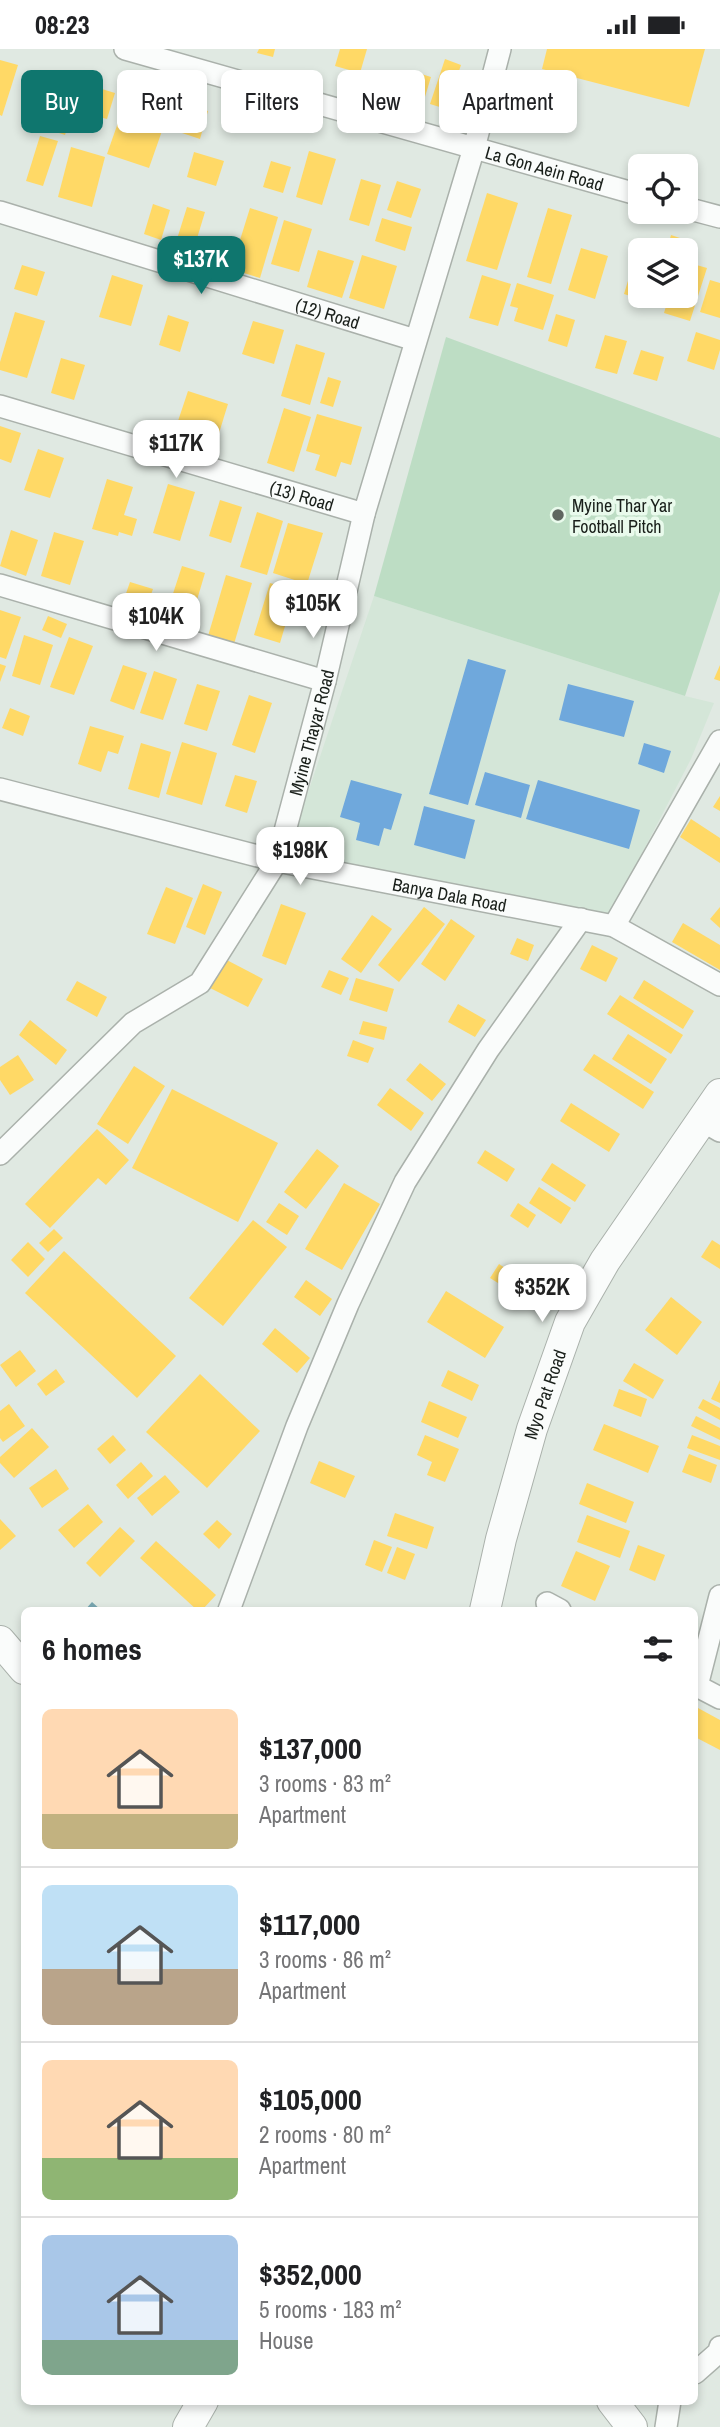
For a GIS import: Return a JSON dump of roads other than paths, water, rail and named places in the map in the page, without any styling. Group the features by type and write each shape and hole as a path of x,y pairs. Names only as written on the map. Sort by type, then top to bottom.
{"main road":[{"name":"Myo Pat Road","path":"486,1607 501,1539 533,1429 570,1322 605,1261 711,1125 720,1094"},
{"path":"0,1641 21,1666"},
{"path":"188,2427 201,2405"},
{"path":"615,2405 632,2427"}],"street":[{"name":"La Gon Aein Road","path":"125,49 628,192"},
{"name":"Myine Thayar Road","path":"0,1154 133,1023 200,983 277,861 325,681 364,514 474,148 500,49"},
{"path":"698,211 720,217"},
{"name":"(12) Road","path":"0,212 415,340"},
{"name":"(13) Road","path":"0,406 364,514"},
{"path":"0,585 325,681"},
{"path":"614,926 720,741"},
{"name":"Banya Dala Road","path":"0,789 277,861 614,926 720,985"},
{"path":"230,1607 297,1426 348,1304 405,1182 488,1050 581,919"},
{"path":"698,1678 720,1596"},
{"path":"698,1686 720,1697"},
{"path":"698,2370 719,2352 720,2347"},
{"path":"666,2427 669,2405"}],"place":[{"name":"Myine Thar Yar Football Pitch","path":"558,515"}]}
